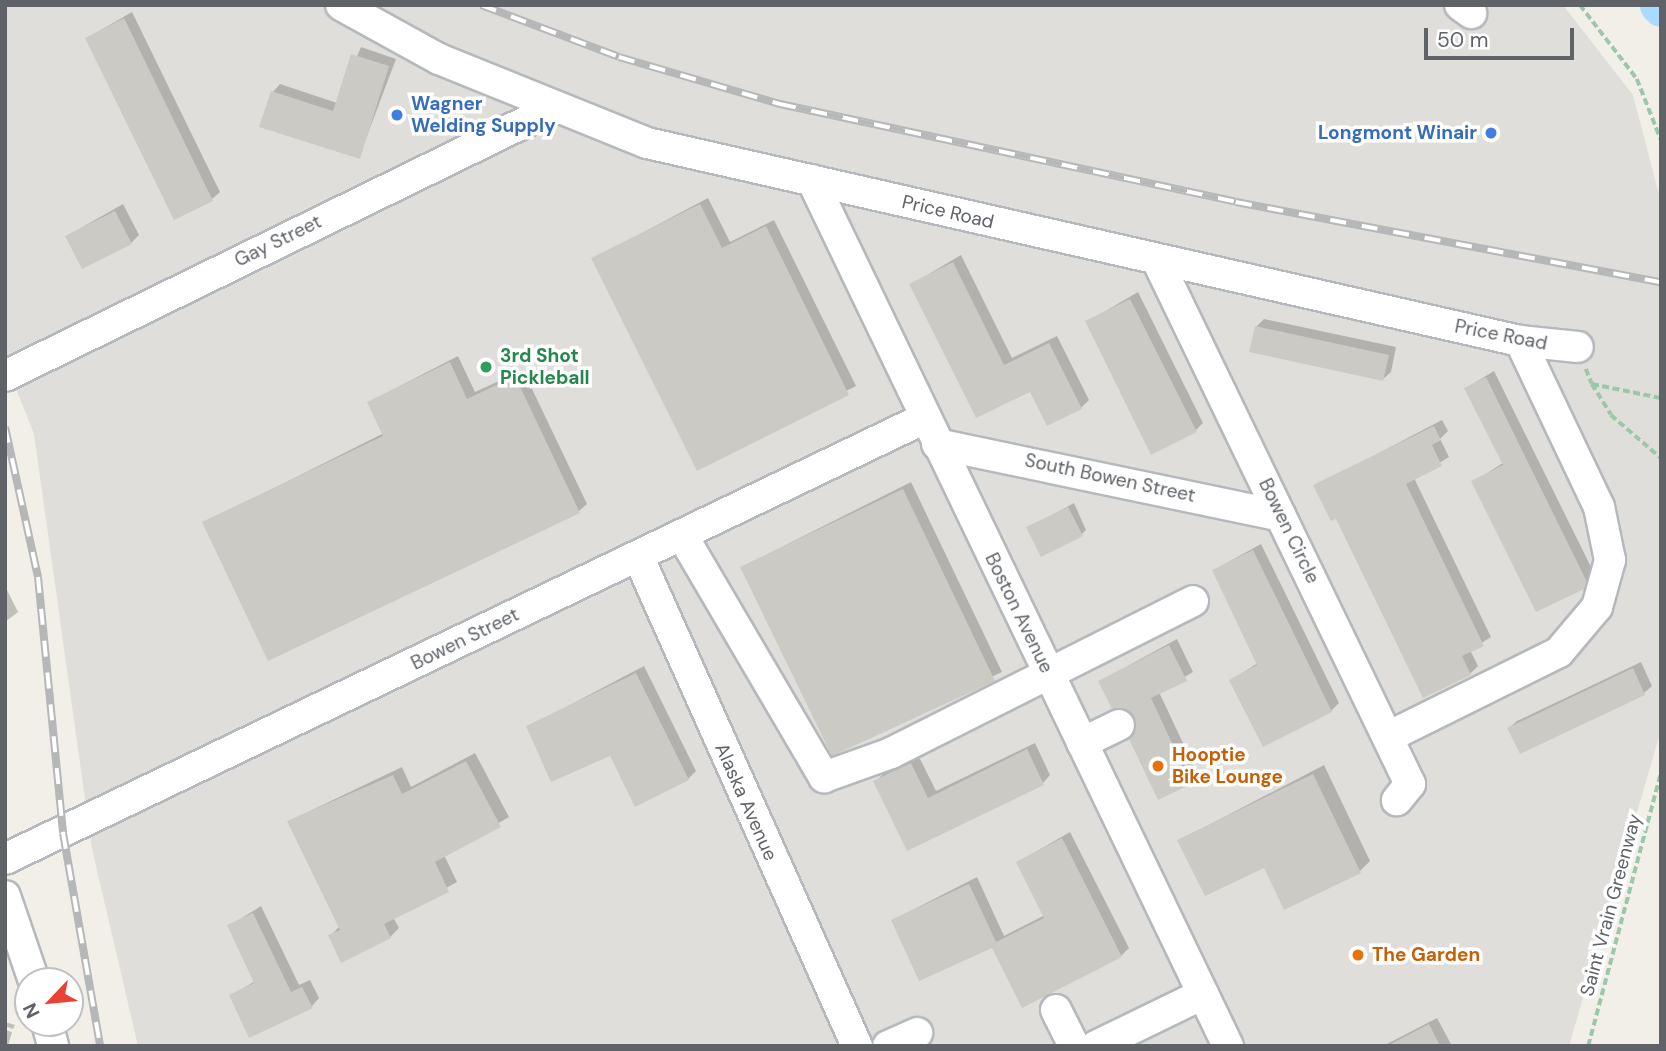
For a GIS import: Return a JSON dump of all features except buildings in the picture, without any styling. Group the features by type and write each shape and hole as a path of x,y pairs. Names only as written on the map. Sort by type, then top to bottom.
{"street":[{"name":"Price Road","path":"341,5 552,109 647,143 1520,341 1578,347"},
{"name":"Gay Street","path":"5,376 552,109"},
{"name":"Boston Avenue","path":"812,180 1082,743 1163,939 1203,994 1228,1046"},
{"name":"Bowen Circle","path":"1157,260 1410,784 1397,800"},
{"path":"1388,737 1559,652 1597,607 1610,560 1599,507 1520,341"},
{"name":"South Bowen Street","path":"931,431 1281,516"},
{"name":"Bowen Street","path":"5,859 638,556 931,431"},
{"path":"682,536 824,777 891,753 1193,601"},
{"name":"Alaska Avenue","path":"638,556 857,1046"},
{"path":"1082,743 1119,725"},
{"path":"5,896 29,967"},
{"path":"1096,1046 1203,994"},
{"path":"1056,1010 1074,1046"},
{"path":"888,1046 917,1033"}],"path":[{"path":"1580,5 1637,79 1661,141"},
{"path":"1578,347 1592,384 1611,415 1661,458"},
{"path":"1592,384 1661,398"},
{"name":"Saint Vrain Greenway","path":"1588,1046 1661,771"}],"shaded area":[{"path":"5,5 1563,5 1633,95 1661,202 1661,730 1569,1046 138,1046 92,849 34,434 5,361"}],"waterway":[{"path":"1658,5 1661,8"}],"railway":[{"path":"481,5 619,57 780,104 1236,202 1661,282"},
{"path":"5,427 38,577 63,833 100,1046"}],"place":[{"name":"Wagner Welding Supply","path":"397,115"},
{"name":"Longmont Winair","path":"1491,133"},
{"name":"3rd Shot Pickleball","path":"486,367"},
{"name":"Hooptie Bike Lounge","path":"1158,766"},
{"name":"The Garden","path":"1358,955"}]}
